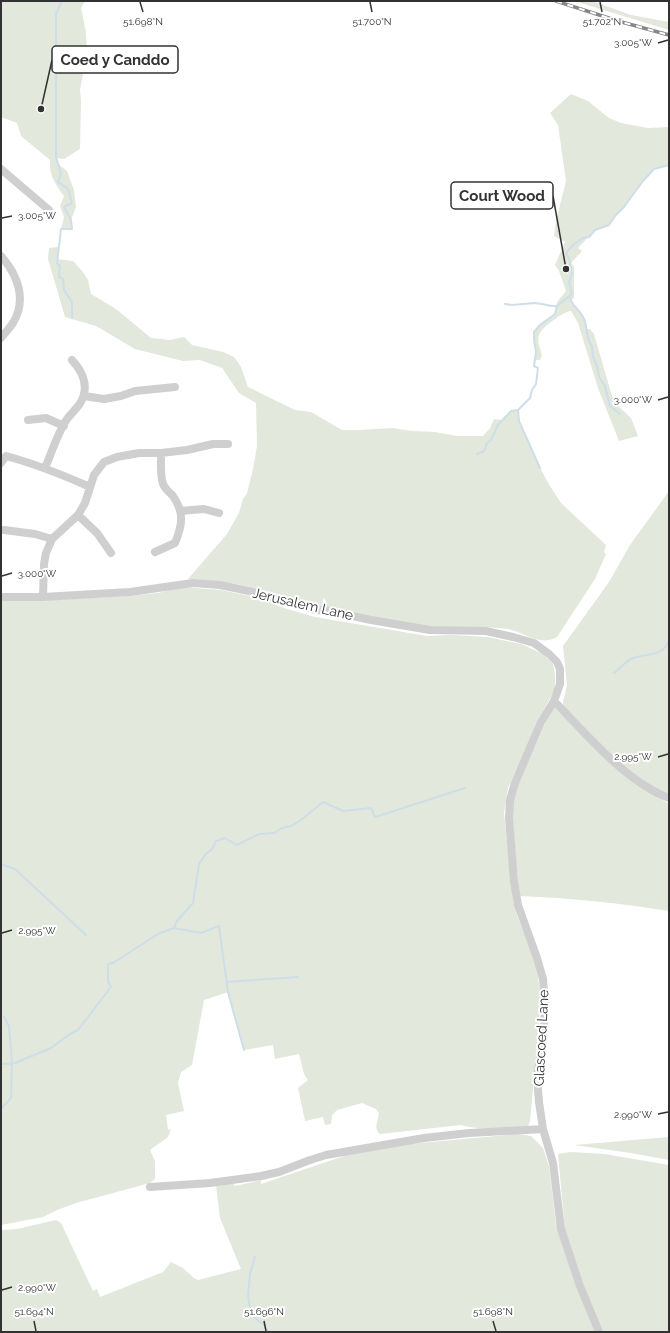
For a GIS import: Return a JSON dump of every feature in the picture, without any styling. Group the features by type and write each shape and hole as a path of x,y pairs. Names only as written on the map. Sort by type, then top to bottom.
{"street":[{"path":"1,169 49,210"},
{"path":"1,256 16,277 20,293 19,308 13,323 1,338"},
{"path":"45,468 67,419 80,404 84,396 86,386 83,376 78,366 72,360"},
{"path":"84,396 104,400 135,391 175,387"},
{"path":"28,420 46,418 64,426"},
{"path":"43,597 44,564 46,553 52,539 78,515 85,503 94,475 104,462 117,456 139,453 160,453 187,450 213,444 228,444"},
{"path":"155,552 174,543 180,530 182,515 174,498 164,485 161,471 160,453"},
{"path":"1,463 6,456 58,472 90,487"},
{"path":"180,511 204,509 219,513"},
{"path":"78,515 97,533 111,553"},
{"path":"4,530 35,534 52,539"},
{"name":"Jerusalem Lane","path":"1,597 43,597 130,592 193,583 220,585 254,592 315,610 329,611 430,630 486,631 534,643 558,662 560,669 560,684 554,701"},
{"path":"554,701 595,743 630,775 648,788 669,798"},
{"name":"Glascoed Lane","path":"554,701 541,722 515,783 510,800 509,818 514,882 518,905 543,979 545,1003 544,1027 537,1078 538,1102 543,1130 553,1163 561,1229 580,1286 599,1332"},
{"path":"150,1187 210,1183 262,1176 279,1172 326,1155 424,1138 469,1133 543,1130"}],"shaded area":[{"path":"1,1 85,1 81,8 86,32 87,53 80,90 80,149 64,159 56,158 58,164 67,171 74,190 76,207 71,220 72,229 61,229 64,217 60,206 64,196 53,179 50,170 50,160 21,136 17,123 1,117"},
{"path":"574,1 592,1 631,15 669,22 669,30"},
{"path":"571,94 588,101 609,118 621,123 648,128 669,127 669,165 654,169 609,225 595,230 578,248 582,251 571,263 574,267 574,298 571,300 584,319 586,329 590,329 594,334 612,396 616,404 631,418 638,436 619,441 598,388 578,323 571,311 554,319 540,333 538,341 542,355 540,360 535,360 534,337 536,329 539,325 555,314 557,302 566,291 559,271 555,265 565,242 554,236 556,221 566,181 558,125 550,113"},
{"path":"59,247 57,259 73,261 88,280 91,294 116,309 151,338 170,340 184,337 192,345 223,352 234,357 241,367 248,387 295,410 311,412 342,430 393,428 435,432 457,436 483,436 490,428 494,419 502,420 511,411 518,410 519,421 540,468 561,503 606,545 604,552 606,554 595,579 557,637 551,640 538,640 508,629 498,628 426,627 326,607 326,601 323,598 323,605 321,608 269,591 223,582 188,579 227,534 239,513 243,499 247,493 257,446 256,403 239,393 222,368 200,360 183,361 135,349 96,326 65,317 48,259 49,248"},
{"path":"669,491 669,794 650,787 612,756 564,707 563,702 567,685 563,646 609,582 630,545"},
{"path":"182,587 221,590 259,598 284,608 315,617 427,636 451,635 488,637 521,644 543,654 553,664 555,690 536,723 528,746 508,788 504,813 513,901 518,918 533,954 541,997 530,1122 528,1126 511,1128 477,1128 461,1125 380,1134 376,1127 379,1113 376,1109 362,1103 337,1110 332,1115 331,1124 325,1125 323,1117 305,1121 298,1088 308,1080 304,1074 299,1054 275,1059 273,1045 244,1050 228,992 204,1000 192,1065 181,1072 178,1083 184,1111 166,1115 168,1130 171,1129 168,1137 150,1150 155,1161 155,1179 150,1183 76,1203 43,1217 1,1225 1,601 33,601 128,596 158,593"},
{"path":"555,708 584,736 645,789 669,804 669,911 594,901 519,896 512,810 515,791 551,709"},
{"path":"518,1134 531,1136 543,1148 549,1166 556,1224 579,1293 595,1332 1,1332 1,1230 17,1229 56,1220 61,1223 93,1291 97,1289 100,1297 163,1272 171,1262 183,1268 198,1280 241,1269 220,1218 216,1185 232,1182 235,1186 261,1180 261,1184 347,1155 409,1144"},
{"path":"669,1137 669,1160 574,1145"},
{"path":"570,1152 604,1154 669,1165 669,1332 603,1332 592,1309 565,1230 558,1154"}],"waterway":[{"path":"62,1 56,14 56,157 61,174 58,182 68,189 72,203 64,207 71,220 72,229 61,229 57,263 60,266 59,277 63,279 64,290 72,302 72,318"},
{"path":"477,454 484,451 498,425 511,411 518,410 530,398 532,390 536,384 538,368 534,366 536,352 534,332 540,325 555,314 557,306 572,294 569,282 572,274 569,258 566,253 573,245 583,238 589,237 595,230 609,225 654,169 669,165"},
{"path":"570,298 584,319 588,340 592,346 593,357 597,366 599,377 605,386 610,406 620,414"},
{"path":"505,304 516,305 534,303 557,306"},
{"path":"518,410 519,421 540,468"},
{"path":"614,673 631,659 658,652 667,645 669,640"},
{"path":"1,1064 15,1063 51,1048 78,1030 111,987 108,981 108,964 113,963 158,934 174,928 177,921 193,903 199,864 205,855 212,849 216,841 225,838 237,845 259,834 274,833 301,820 323,802 343,811 371,808 375,817 465,788"},
{"path":"1,864 15,869 86,935"},
{"path":"174,928 201,933 219,926 228,992 244,1050"},
{"path":"226,982 298,977"},
{"path":"1,1109 11,1098 12,1062 9,1026 4,1017"},
{"path":"255,1257 250,1274 248,1295 251,1315 264,1325 269,1332"}],"railway":[{"path":"556,1 618,21 669,35"}],"place":[{"name":"Coed y Canddo","path":"41,109"},
{"name":"Court Wood","path":"566,269"}]}
